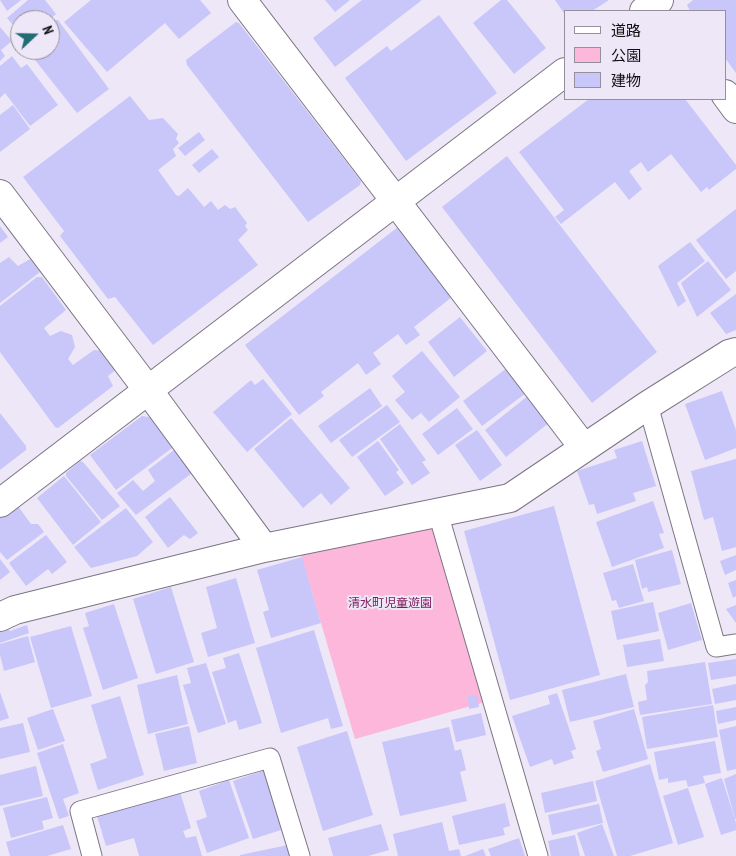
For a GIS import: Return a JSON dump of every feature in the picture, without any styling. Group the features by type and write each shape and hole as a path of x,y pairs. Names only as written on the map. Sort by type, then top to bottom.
{"street":[{"path":"242,0 584,448"},
{"path":"0,502 564,73"},
{"path":"726,95 736,109"},
{"path":"0,194 264,548"},
{"path":"0,617 15,610 264,548 510,498 648,405 729,354 736,352"}],"lane":[{"path":"648,405 716,648 736,644"},
{"path":"438,514 538,856"},
{"path":"92,856 80,810 270,758 300,856"}],"green space":[{"name":"清水町児童遊園","path":"438,513 492,700 355,739 297,541"}],"building":[{"path":"0,0 21,0 7,11"},
{"path":"28,0 45,0 53,10 16,10"},
{"path":"91,0 200,0 211,13 179,39 165,23 107,72 64,22"},
{"path":"325,0 350,0 335,12"},
{"path":"362,0 422,0 335,67 313,38"},
{"path":"501,0 507,0 546,48 514,74 473,23"},
{"path":"555,0 609,0 594,10 564,10 564,14"},
{"path":"693,0 736,0 736,73 726,59 726,10 690,10 687,5"},
{"path":"439,15 497,93 406,161 345,78 387,46 391,51"},
{"path":"236,22 239,23 361,181 360,185 308,222 187,65 186,60"},
{"path":"60,23 109,89 77,113 35,60 60,60"},
{"path":"0,27 10,39 10,43 1,50 5,56 0,61"},
{"path":"10,58 10,60 15,60 21,68 27,64 58,105 30,126 5,93 0,98 0,66"},
{"path":"130,96 149,120 163,118 178,134 176,139 179,143 173,149 176,156 158,170 176,195 179,196 188,188 204,207 211,201 218,210 225,205 230,209 235,207 247,223 245,226 248,230 238,240 258,265 153,345 115,297 108,299 60,236 64,231 23,177"},
{"path":"588,100 686,100 736,165 736,169 709,190 707,187 701,192 671,154 648,172 641,162 629,171 642,189 629,200 615,182 561,224 555,217 564,210 519,152"},
{"path":"13,105 30,129 0,152 0,115"},
{"path":"199,132 205,140 185,156 178,148"},
{"path":"212,149 219,157 199,173 192,165"},
{"path":"507,156 657,352 592,403 442,207"},
{"path":"736,209 736,271 726,279 696,240"},
{"path":"0,226 8,237 0,243"},
{"path":"398,227 452,297 414,327 420,335 406,345 398,334 373,353 381,364 366,375 358,363 321,392 324,396 299,415 245,345"},
{"path":"690,242 705,261 677,283 686,301 678,307 658,266"},
{"path":"9,257 18,266 30,259 40,272 0,303 0,263"},
{"path":"708,261 731,290 697,317 681,283"},
{"path":"37,277 42,277 66,310 44,328 50,336 61,331 72,335 75,347 68,359 73,365 94,350 103,351 117,369 108,376 113,386 58,428 55,427 0,352 0,306"},
{"path":"736,294 736,330 726,334 710,313"},
{"path":"460,317 487,351 454,377 428,342"},
{"path":"422,351 460,397 429,422 421,413 412,420 395,400 405,392 392,376"},
{"path":"507,368 526,393 482,426 463,401"},
{"path":"263,379 292,414 247,452 213,412 251,380 255,385"},
{"path":"370,388 382,406 331,443 318,426"},
{"path":"722,391 736,430 736,448 705,460 685,404"},
{"path":"529,395 550,422 506,457 485,430"},
{"path":"387,405 400,422 352,457 339,440"},
{"path":"457,408 473,429 438,455 422,434"},
{"path":"0,413 26,446 26,450 0,470"},
{"path":"142,416 156,418 176,445 116,490 90,455"},
{"path":"291,418 350,488 331,505 321,493 303,508 254,449"},
{"path":"400,424 426,460 422,462 430,473 412,485 380,439"},
{"path":"477,430 502,465 480,481 455,445"},
{"path":"378,441 399,470 396,472 404,483 385,496 357,457"},
{"path":"642,441 656,486 633,493 636,501 597,514 594,504 589,505 577,471 617,458 614,450"},
{"path":"174,450 192,473 136,515 117,493 133,480 143,491 155,481 148,470"},
{"path":"736,459 736,547 722,551 713,517 704,520 691,471"},
{"path":"80,461 83,462 120,506 102,520 66,476 66,473"},
{"path":"64,476 101,522 73,545 37,498"},
{"path":"170,497 198,533 190,539 184,535 168,548 145,517"},
{"path":"653,501 664,533 659,534 664,548 612,567 596,522"},
{"path":"17,505 31,524 38,524 44,532 7,560 0,552 0,518"},
{"path":"554,506 600,675 510,700 464,531"},
{"path":"126,508 153,542 137,556 91,568 74,547"},
{"path":"46,535 67,562 52,574 48,569 26,586 9,563"},
{"path":"672,550 681,584 648,592 647,587 642,589 635,560"},
{"path":"736,555 736,570 725,575 720,561"},
{"path":"302,557 321,623 271,638 263,612 269,610 257,570"},
{"path":"0,559 10,572 0,580"},
{"path":"633,564 644,601 619,608 616,600 612,601 603,573"},
{"path":"236,578 255,643 208,657 201,633 217,628 206,587"},
{"path":"736,580 736,596 733,598 728,583"},
{"path":"171,587 194,662 156,674 133,599"},
{"path":"653,602 659,631 617,640 611,611"},
{"path":"691,603 702,640 668,650 658,613"},
{"path":"114,604 138,678 103,690 83,628 89,626 85,613"},
{"path":"736,605 736,623 726,609"},
{"path":"27,625 29,633 0,643 0,631 8,628 10,631"},
{"path":"71,626 92,696 51,708 30,637"},
{"path":"314,630 343,726 331,729 328,718 281,733 256,648"},
{"path":"28,636 35,662 4,671 0,655 0,644"},
{"path":"660,639 664,661 627,667 623,645"},
{"path":"239,653 262,723 239,730 236,720 228,723 212,672 226,668 223,658"},
{"path":"736,659 736,676 711,680 708,663"},
{"path":"705,662 712,704 640,715 638,702 647,700 645,685 648,682 647,671"},
{"path":"206,663 226,724 198,733 183,685 191,683 187,668"},
{"path":"626,674 634,707 570,722 562,690"},
{"path":"177,675 188,724 148,734 137,685"},
{"path":"736,684 736,700 715,704 712,689"},
{"path":"0,692 9,718 0,721"},
{"path":"557,693 576,749 571,751 574,758 554,765 552,759 530,767 512,716 550,704 548,696"},
{"path":"477,695 479,707 469,709 468,696"},
{"path":"120,696 144,775 98,790 90,764 107,758 91,705"},
{"path":"713,705 718,737 647,749 642,717"},
{"path":"736,707 736,720 718,724 716,711"},
{"path":"53,709 65,741 38,750 27,718"},
{"path":"634,709 648,759 603,772 596,751 601,749 593,721"},
{"path":"481,713 486,735 456,742 451,720"},
{"path":"23,723 30,752 0,759 0,728"},
{"path":"189,726 197,763 164,771 155,734"},
{"path":"736,726 736,769 727,771 719,730"},
{"path":"449,727 455,751 461,749 466,770 460,772 467,801 400,816 382,742"},
{"path":"347,731 373,815 323,831 297,747"},
{"path":"715,741 721,773 703,776 705,783 688,787 686,780 668,783 668,778 659,780 654,752"},
{"path":"63,744 79,793 63,799 69,816 59,819 37,753"},
{"path":"650,764 673,843 630,856 617,856 595,781"},
{"path":"36,766 43,796 0,806 0,775"},
{"path":"265,770 284,829 253,839 233,781"},
{"path":"736,774 736,819 735,819 724,779"},
{"path":"722,778 736,823 736,830 721,835 705,784"},
{"path":"229,780 249,838 207,853 196,821 207,817 199,791"},
{"path":"593,781 597,801 545,813 541,793"},
{"path":"688,788 704,837 678,845 663,796"},
{"path":"180,792 191,828 183,831 186,838 196,836 202,856 139,856 134,838 106,846 97,816"},
{"path":"47,797 53,818 42,821 44,829 11,838 3,808"},
{"path":"505,803 510,826 503,828 505,835 459,845 452,816"},
{"path":"599,804 603,823 552,835 548,815"},
{"path":"442,822 449,851 459,849 461,856 398,856 393,834"},
{"path":"381,824 389,850 368,856 333,856 328,838"},
{"path":"602,824 614,856 585,856 577,833"},
{"path":"63,825 71,849 47,856 10,856 6,842"},
{"path":"575,835 580,856 551,856 548,841"},
{"path":"519,838 525,856 491,856 488,849"},
{"path":"288,845 290,856 240,856 240,855"},
{"path":"483,849 486,856 465,856"}]}
